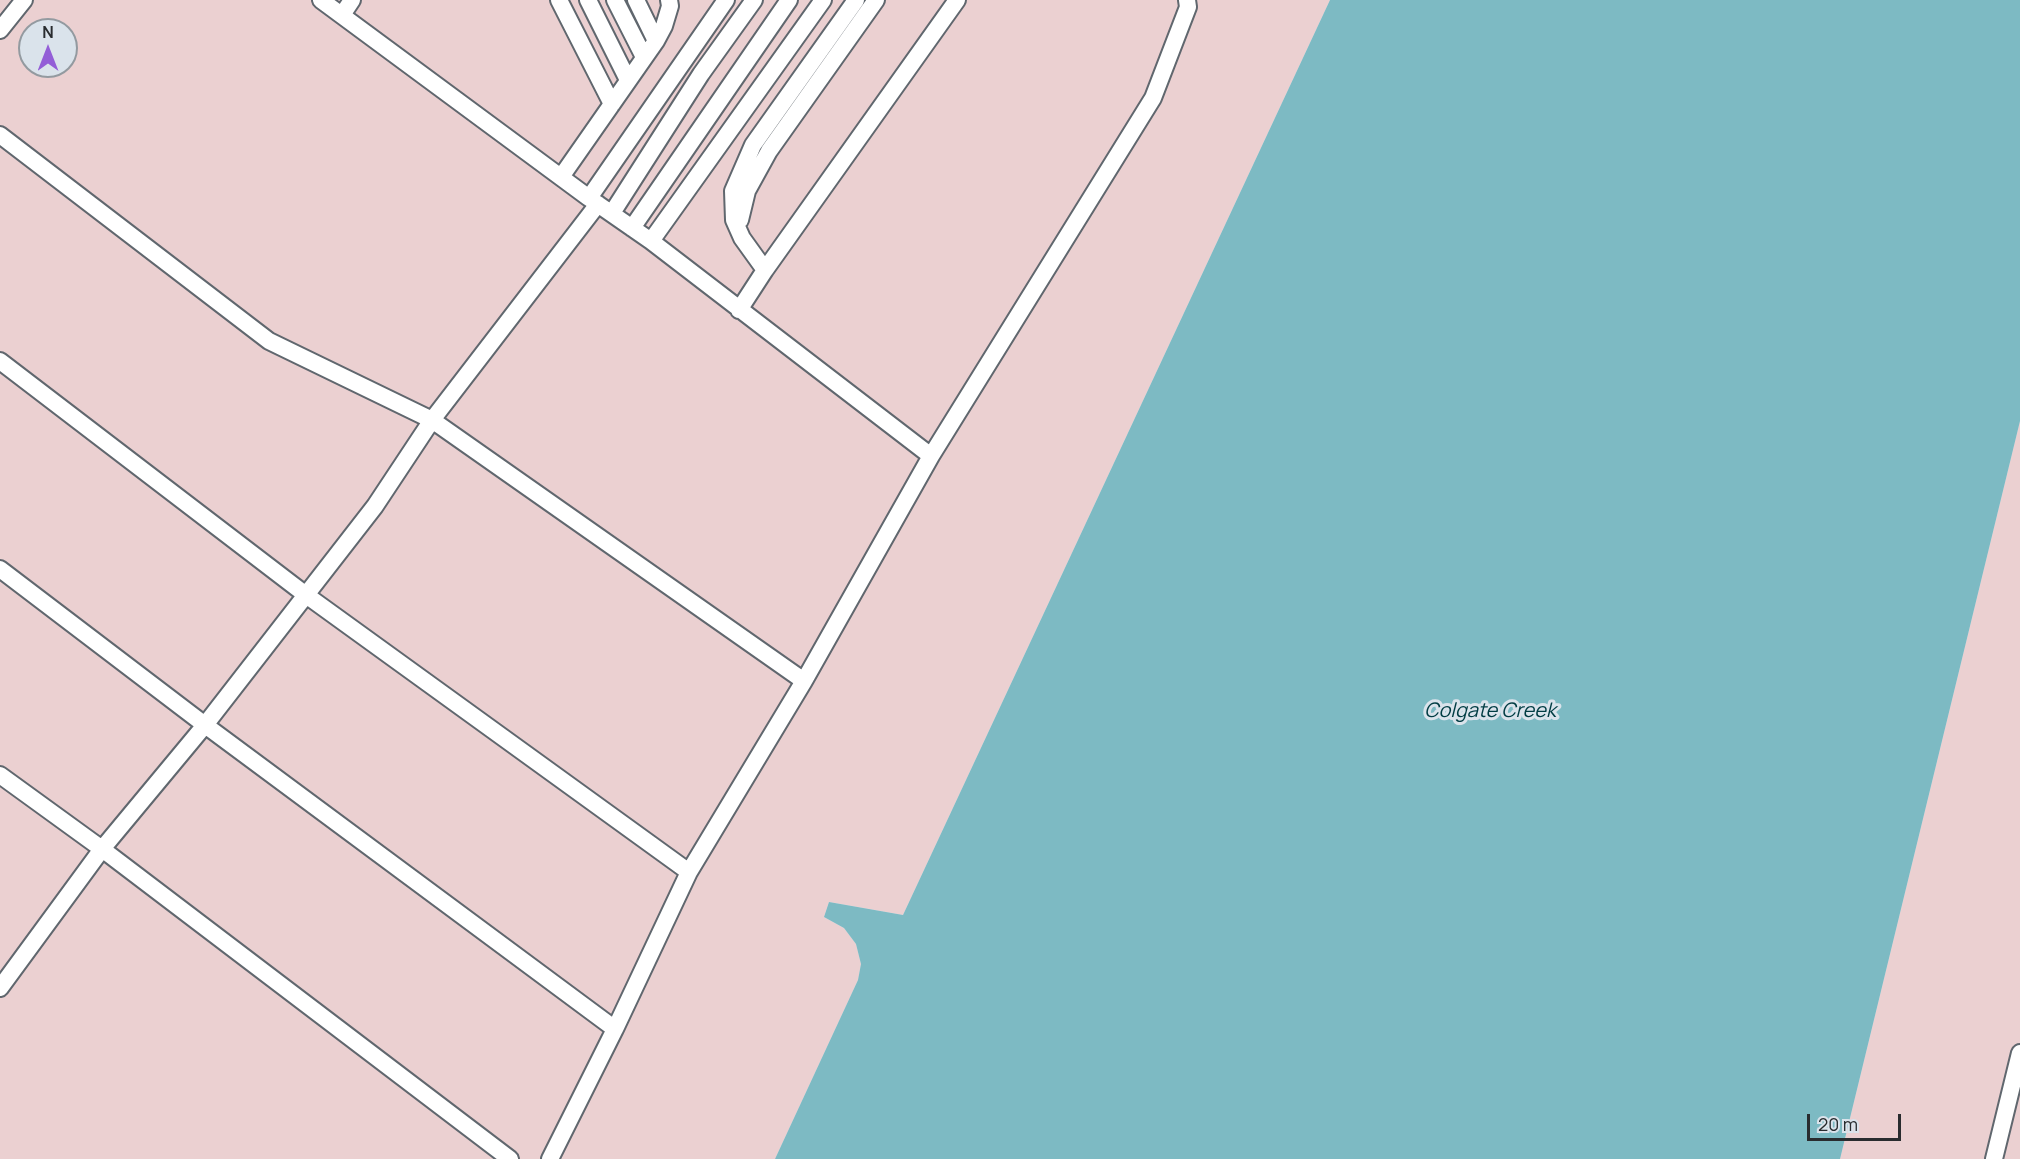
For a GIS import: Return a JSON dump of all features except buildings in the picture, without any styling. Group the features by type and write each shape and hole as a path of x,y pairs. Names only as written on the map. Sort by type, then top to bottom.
{"lane":[{"path":"0,30 24,0"},
{"path":"321,0 651,241 931,456"},
{"path":"342,15 352,0"},
{"path":"559,0 612,104"},
{"path":"588,0 628,80"},
{"path":"615,0 644,57"},
{"path":"636,0 656,41"},
{"path":"658,0 666,18"},
{"path":"561,177 656,41 666,18 669,0"},
{"path":"599,205 726,0"},
{"path":"0,988 102,849 205,725 375,506 432,420 701,74 754,0"},
{"path":"632,228 789,0"},
{"path":"651,241 824,0"},
{"path":"765,270 742,238 734,220 733,191 753,145 856,0"},
{"path":"742,238 740,220 747,191 769,151 876,0"},
{"path":"739,310 957,0"},
{"path":"550,1159 690,872 804,681 931,456 1153,98 1188,7 1187,0"},
{"path":"0,135 269,341 432,420 804,681"},
{"path":"0,361 306,595 690,872"},
{"path":"0,569 205,725 615,1029"},
{"path":"0,775 102,849 510,1159"},
{"path":"1994,1159 2020,1053"}],"shaded area":[{"path":"0,0 1330,0 903,915 829,902 824,917 844,928 856,944 861,964 858,980 775,1159 0,1159"},
{"path":"2020,421 2020,1159 1840,1159"}],"water":[{"name":"Colgate Creek","path":"1330,0 2020,0 2020,421 1840,1159 775,1159 858,980 861,964 856,944 844,928 824,917 829,902 903,915"}]}
